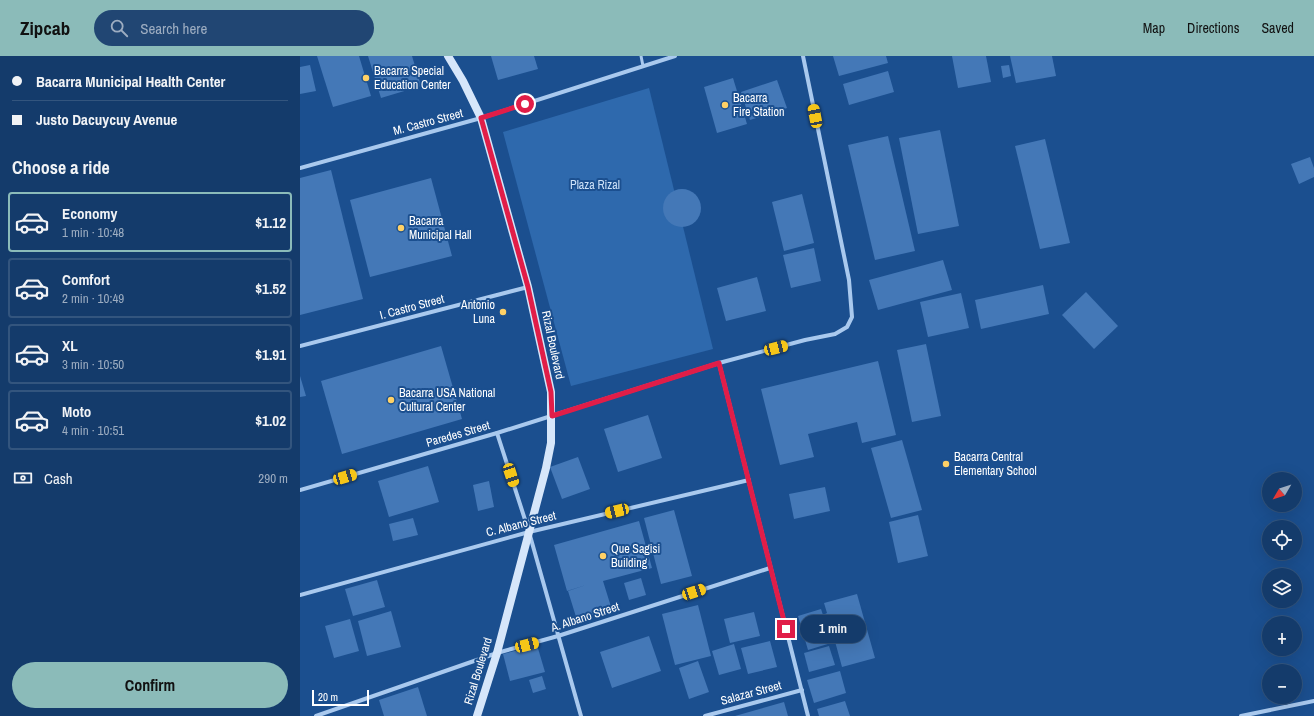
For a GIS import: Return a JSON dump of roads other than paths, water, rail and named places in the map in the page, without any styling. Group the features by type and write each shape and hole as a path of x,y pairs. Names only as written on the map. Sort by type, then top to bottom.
{"main road":[{"name":"Rizal Boulevard","path":"448,56 463,81 481,118 528,287 551,392 551,443 546,468 497,653 477,716"}],"street":[{"name":"M. Castro Street","path":"300,168 481,118 675,56"},
{"name":"Paredes Street","path":"300,490 497,433 719,363 805,340 835,334 847,327 852,317 849,280 802,56"},
{"name":"I. Castro Street","path":"300,346 528,287"},
{"path":"719,363 808,716"},
{"path":"497,433 529,532 581,716"},
{"name":"C. Albano Street","path":"300,595 529,532 749,480"},
{"name":"A. Albano Street","path":"316,716 497,653 558,636 770,568"},
{"name":"Salazar Street","path":"705,716 802,690"},
{"path":"1241,716 1314,701"}],"lane":[{"path":"641,56 643,66"}],"place":[{"name":"Bacarra Special Education Center","path":"366,78"},
{"name":"Bacarra Fire Station","path":"725,105"},
{"name":"Bacarra Municipal Hall","path":"401,228"},
{"name":"Antonio Luna","path":"503,312"},
{"name":"Bacarra USA National Cultural Center","path":"391,400"},
{"name":"Bacarra Central Elementary School","path":"946,464"},
{"name":"Que Sagisi Building","path":"603,556"}],"park label":[{"name":"Plaza Rizal","path":"595,185"}]}
